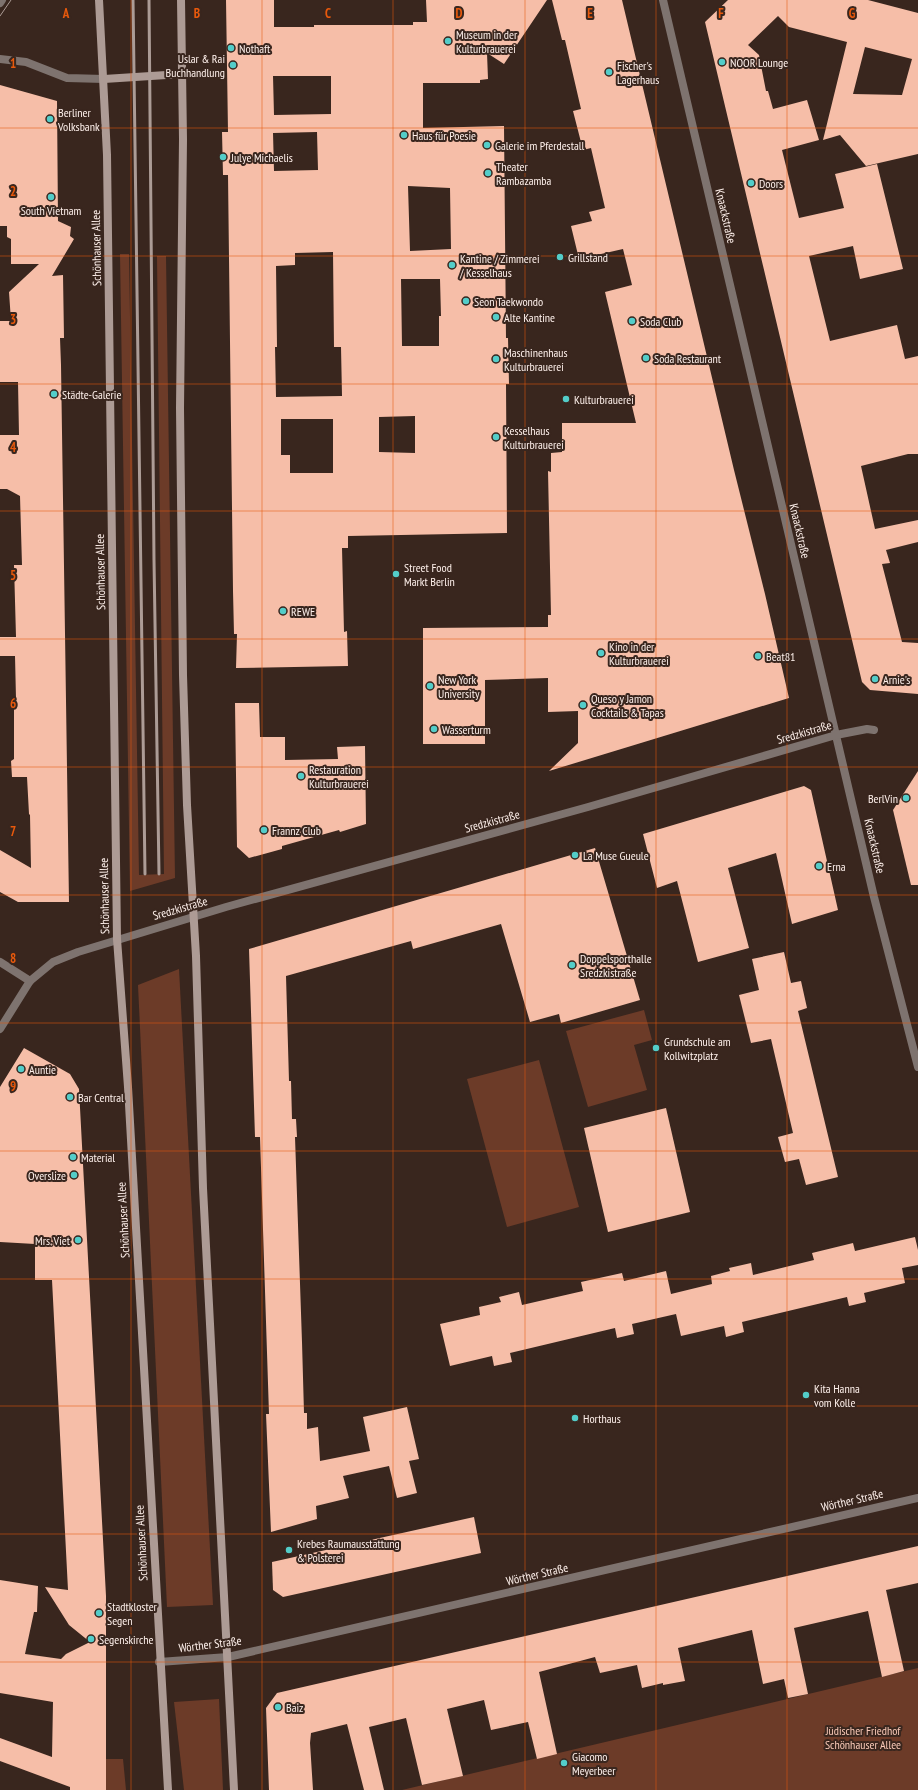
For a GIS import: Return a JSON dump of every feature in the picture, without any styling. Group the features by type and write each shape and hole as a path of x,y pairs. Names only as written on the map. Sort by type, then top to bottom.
{"main road":[{"name":"Schönhauser Allee","path":"99,0 107,156 117,939 128,1094 159,1662 168,1790"},
{"path":"181,0 183,139 180,408 183,676 187,805 194,917 203,1188 234,1790"},
{"path":"104,79 182,74"}],"street":[{"name":"Knaackstraße","path":"663,0 874,897 918,1067"},
{"path":"0,59 26,62 67,78 104,79"},
{"name":"Sredzkistraße","path":"0,1029 30,981 54,962 117,939 588,807 836,735 867,729 874,730"},
{"path":"0,962 30,981"},
{"name":"Wörther Straße","path":"159,1662 228,1656 918,1498"}],"green space":[{"path":"120,254 129,254 139,875 164,874 157,256 166,256 175,878 130,891"},
{"path":"179,969 213,1605 167,1607 138,985"},
{"path":"644,1010 652,1040 634,1045 647,1090 588,1107 566,1031"},
{"path":"539,1060 579,1207 507,1227 467,1079"},
{"name":"Jüdischer Friedhof Schönhauser Allee","path":"918,1668 918,1790 402,1790"},
{"path":"219,1699 223,1790 184,1790 174,1702"},
{"path":"105,1759 123,1759 126,1790 106,1790"}],"building":[{"path":"226,0 274,0 274,27 314,27 314,25 413,25 413,22 427,22 426,0 547,0 504,64 487,53 488,79 480,80 480,83 423,83 423,128 504,126 506,338 508,338 509,384 506,384 507,533 348,536 348,548 342,548 344,632 347,631 348,666 236,668 237,634 234,634 233,591 228,175 223,175 222,132 228,132","holes":["273,76 331,76 331,114 274,115","317,132 318,170 274,171 273,133","408,186 450,188 451,249 410,251","333,252 334,347 341,347 342,396 276,397 276,266 295,265 295,253","401,279 440,279 441,316 439,316 439,346 402,346","415,416 415,453 379,452 379,417","281,419 333,419 333,473 290,473 290,455 281,455"]},
{"path":"552,0 622,0 789,698 549,771 578,743 578,711 548,712 548,678 485,680 485,744 423,744 423,628 548,627 548,615 551,615 548,471 551,472 551,453 562,452 562,423 636,423 605,292 632,285 623,249 579,259 571,226 592,221 589,212 605,208 591,148 583,150 573,111 581,109 565,40 562,40"},
{"path":"728,0 868,0 918,13 918,154 866,166 840,135 823,140 847,42 789,27 778,16 748,45 759,55 766,91 768,91 773,109 807,100 819,140 782,150 799,218 844,208 835,174 877,164 903,269 860,279 853,246 809,256 830,341 897,325 905,359 918,356 918,454 908,454 861,466 875,529 918,520 918,542 886,550 890,563 882,564 902,642 918,643 918,694 870,690 862,682 705,22","holes":["865,47 912,59 902,95 853,94"]},
{"path":"0,85 57,101 58,221 71,227 70,236 74,239 52,276 63,275 64,338 60,338 69,902 18,902 0,892 0,850 31,868 30,815 27,777 12,777 11,761 14,759 14,699 16,699 15,656 0,656 0,637 16,637 14,565 22,565 20,496 7,489 0,489 0,435 19,435 18,382 0,382 0,321 11,321 9,292 39,264 11,264 11,239 7,237 7,226 0,226"},
{"name":"Restauration Kulturbrauerei","path":"235,703 259,703 260,737 285,737 285,760 338,759 337,747 365,746 366,824 282,846 282,849 249,858 237,847"},
{"path":"918,771 918,885 911,885 893,810"},
{"path":"804,786 811,790 838,910 792,924 776,853 728,868 749,948 698,962 677,881 657,888 643,834"},
{"path":"595,848 640,1000 561,1023 559,1014 530,1022 501,924 413,949 411,941 286,976 289,1081 291,1081 292,1119 296,1119 297,1137 295,1137 304,1413 307,1413 307,1429 318,1427 320,1461 370,1451 363,1417 407,1407 419,1459 409,1461 417,1493 397,1498 389,1466 343,1476 349,1498 316,1506 317,1519 271,1532 266,1414 269,1414 260,1137 255,1137 249,949"},
{"path":"784,952 791,983 801,981 807,1008 798,1011 838,1177 806,1185 799,1159 785,1162 778,1137 793,1133 771,1039 751,1043 739,995 759,990 752,959"},
{"path":"24,1048 70,1074 79,1089 106,1596 106,1790 70,1790 70,1787 0,1761 0,1738 52,1757 53,1702 0,1693 0,1580 38,1586 37,1612 34,1612 25,1654 61,1659 66,1654 90,1642 69,1625 45,1587 68,1590 52,1280 35,1280 35,1244 0,1242 0,1087"},
{"path":"666,1108 690,1212 608,1232 584,1128"},
{"path":"915,1237 918,1250 918,1265 902,1268 905,1283 864,1293 866,1302 849,1306 847,1297 742,1322 744,1332 726,1337 724,1326 681,1336 676,1314 632,1324 634,1334 617,1338 615,1328 510,1353 512,1362 494,1366 492,1356 450,1366 440,1324 480,1315 479,1307 501,1302 499,1297 519,1292 522,1305 583,1291 581,1282 622,1273 624,1281 666,1271 671,1294 712,1284 711,1276 730,1271 729,1268 751,1263 753,1275 814,1260 812,1253 853,1243 855,1251"},
{"path":"474,1517 481,1553 283,1597 273,1590 272,1562"},
{"path":"918,1546 918,1583 886,1590 904,1671 882,1677 868,1611 794,1628 808,1694 788,1698 784,1679 763,1684 752,1630 678,1648 685,1681 663,1685 663,1683 642,1688 637,1665 600,1673 595,1657 539,1672 557,1754 537,1759 528,1722 491,1730 484,1700 447,1709 463,1776 422,1785 406,1718 369,1727 384,1790 364,1790 347,1724 311,1733 310,1743 313,1790 269,1790 266,1708 277,1693"}],"tram line":[{"path":"0,16 11,0"}],"railway":[{"path":"133,0 145,874"},
{"path":"149,0 154,560 159,874"}],"place":[{"name":"Museum in der Kulturbrauerei","path":"448,41"},
{"name":"Nothaft","path":"231,48"},
{"name":"NOOR Lounge","path":"722,62"},
{"name":"Uslar & Rai Buchhandlung","path":"233,65"},
{"name":"Fischer's Lagerhaus","path":"609,72"},
{"name":"Berliner Volksbank","path":"50,119"},
{"name":"Haus für Poesie","path":"404,135"},
{"name":"Galerie im Pferdestall","path":"487,145"},
{"name":"Julye Michaelis","path":"223,157"},
{"name":"Theater Rambazamba","path":"488,173"},
{"name":"Doors","path":"751,183"},
{"name":"South Vietnam","path":"51,197"},
{"name":"Grillstand","path":"560,257"},
{"name":"Kantine / Zimmerei / Kesselhaus","path":"452,265"},
{"name":"Seon Taekwondo","path":"466,301"},
{"name":"Alte Kantine","path":"496,317"},
{"name":"Soda Club","path":"632,321"},
{"name":"Soda Restaurant","path":"646,358"},
{"name":"Maschinenhaus Kulturbrauerei","path":"496,359"},
{"name":"Städte-Galerie","path":"54,394"},
{"name":"Kulturbrauerei","path":"566,399"},
{"name":"Kesselhaus Kulturbrauerei","path":"496,437"},
{"name":"Street Food Markt Berlin","path":"396,574"},
{"name":"REWE","path":"283,611"},
{"name":"Kino in der Kulturbrauerei","path":"601,653"},
{"name":"Beat81","path":"758,656"},
{"name":"Arnie's","path":"875,679"},
{"name":"New York University","path":"430,686"},
{"name":"Queso y Jamon Cocktails & Tapas","path":"583,705"},
{"name":"Wasserturm","path":"434,729"},
{"name":"Restauration Kulturbrauerei","path":"301,776"},
{"name":"BerlVin","path":"906,798"},
{"name":"Frannz Club","path":"264,830"},
{"name":"La Muse Gueule","path":"575,855"},
{"name":"Erna","path":"819,866"},
{"name":"Doppelsporthalle Sredzkistraße","path":"572,965"},
{"name":"Grundschule am Kollwitzplatz","path":"656,1048"},
{"name":"Auntie","path":"21,1069"},
{"name":"Bar Central","path":"70,1097"},
{"name":"Material","path":"73,1157"},
{"name":"Overslize","path":"74,1175"},
{"name":"Mrs. Viet","path":"78,1240"},
{"name":"Kita Hanna vom Kolle","path":"806,1395"},
{"name":"Horthaus","path":"575,1418"},
{"name":"Krebes Raumausstattung & Polsterei","path":"289,1550"},
{"name":"Stadtkloster Segen","path":"99,1613"},
{"name":"Segenskirche","path":"91,1639"},
{"name":"Baiz","path":"278,1707"},
{"name":"Giacomo Meyerbeer","path":"564,1763"}]}
